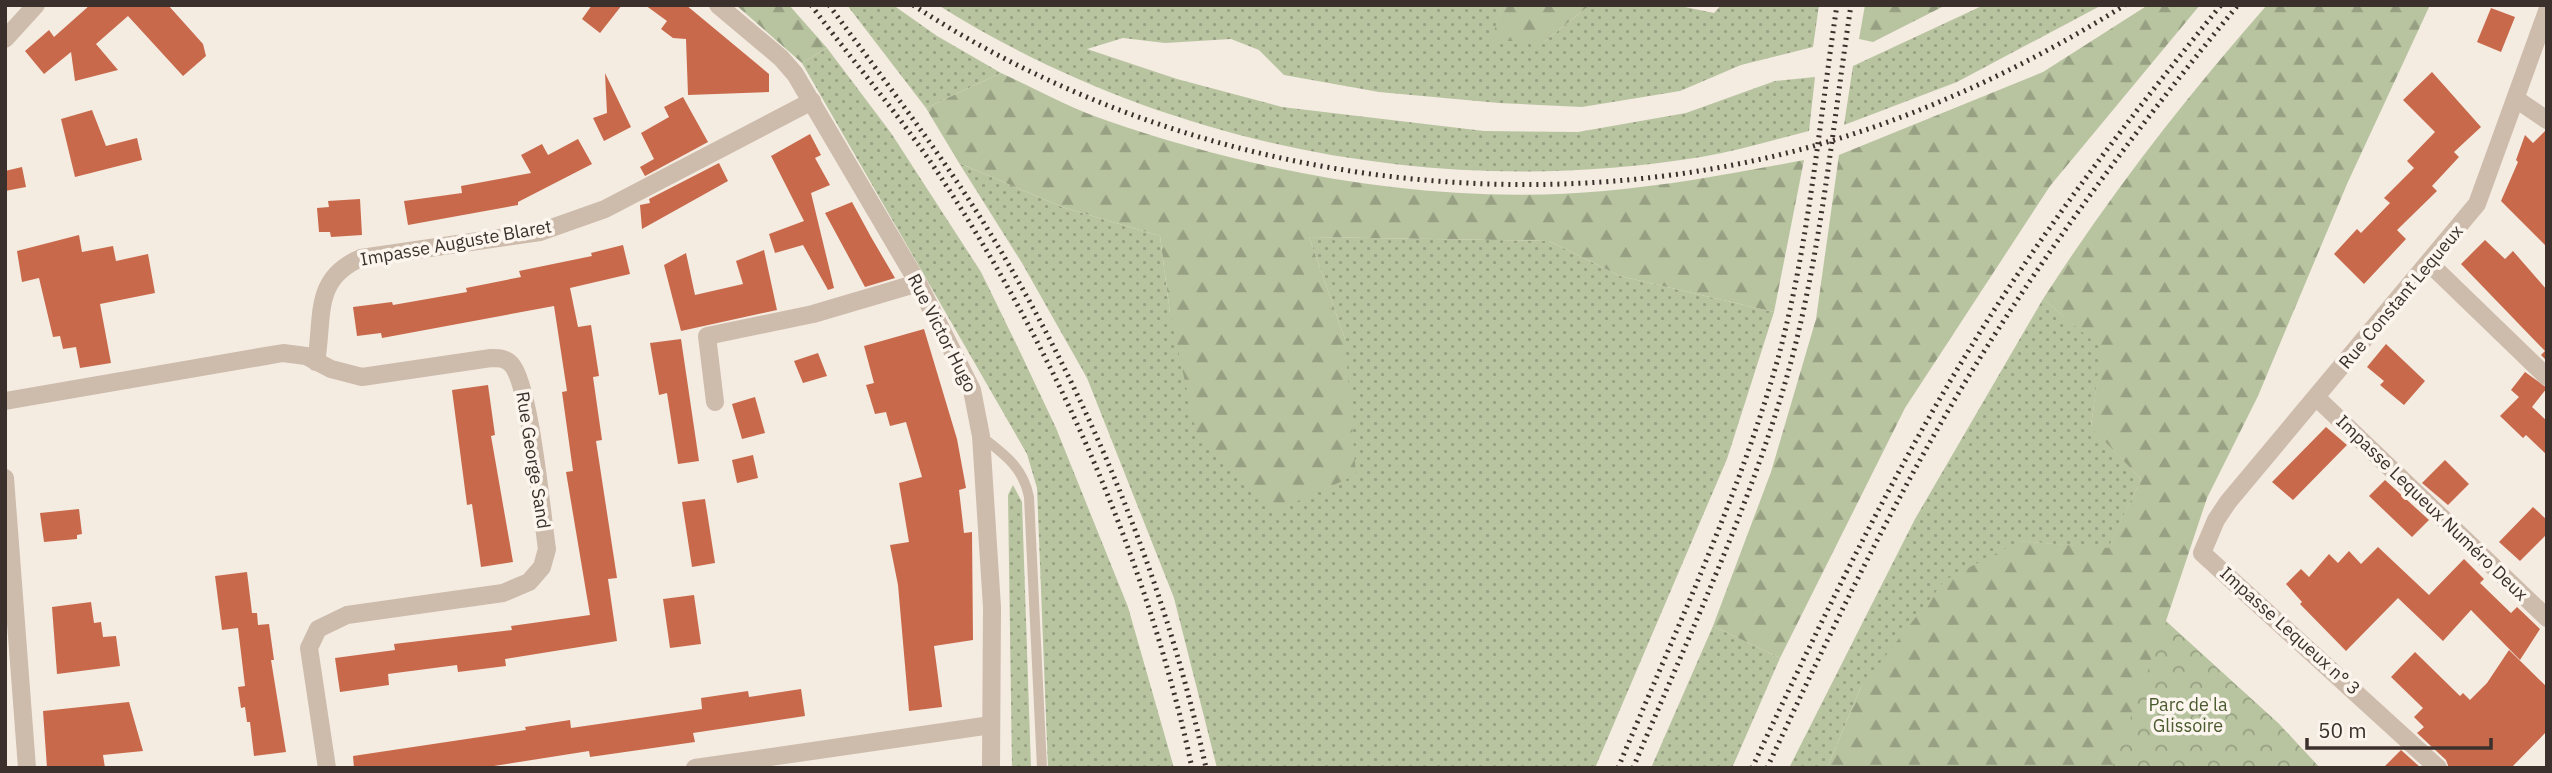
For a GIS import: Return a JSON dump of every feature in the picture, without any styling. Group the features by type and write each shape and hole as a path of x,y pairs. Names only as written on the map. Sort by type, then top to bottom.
{"street":[{"path":"5,38 36,5"},
{"name":"Rue Victor Hugo","path":"718,5 781,58 812,101 918,283 972,390 981,436 992,607 991,768"},
{"name":"Rue Constant Lequeux","path":"2202,553 2216,520 2228,502 2477,204 2547,11"},
{"path":"2516,99 2547,120"},
{"name":"Impasse Auguste Blaret","path":"316,362 322,329 321,300 330,280 343,265 361,258 540,232 628,197 812,101"},
{"path":"2429,263 2547,377"},
{"path":"715,402 707,337 813,314 918,283"},
{"name":"Rue George Sand","path":"5,401 283,353 306,356 316,362 362,377 491,358 512,364 519,378 530,430 547,550 542,568 529,583 503,593 347,615 318,629 309,648 327,768"},
{"name":"Impasse Lequeux Numéro Deux","path":"2317,398 2547,618"},
{"path":"5,478 27,768"},
{"name":"Impasse Lequeux n° 3","path":"2202,553 2438,768"},
{"path":"695,768 991,725"}],"lane":[{"path":"981,436 1016,464 1025,480 1029,497 1042,768"}],"green space":[{"path":"736,5 789,5 827,48 802,63"},
{"path":"847,5 893,5 937,36 1001,73 926,108"},
{"path":"938,5 1502,5 1492,41 1545,41 1590,5 1675,5 1714,13 1721,5 1819,5 1813,47 1741,65 1680,91 1582,107 1499,103 1379,92 1284,75 1259,50 1231,39 1165,43 1123,38 1087,49 1177,79 1282,107 1484,131 1578,132 1686,113 1775,81 1815,77 1809,131 1701,157 1602,169 1503,171 1404,165 1305,150 1209,126 1115,94 1024,54"},
{"path":"1502,5 1590,5 1545,41 1491,41"},
{"path":"1865,5 1946,5 1873,42 1859,39"},
{"path":"1984,5 2102,5 1957,82 1844,125 1853,66"},
{"path":"2148,5 2200,5 2050,186 1905,408 1780,658 1713,626 1771,472 1816,319 1839,155 2043,72"},
{"path":"2267,5 2430,5 2347,184 2258,396 2207,498 2166,621 2278,723 2320,768 1827,768 1861,687 1945,580 2020,541 2108,548 2141,479 2091,427 2101,348 2043,299 2149,148"},
{"path":"827,48 891,133 981,272 1021,354 1056,428 1128,607 1174,768 1048,768 1037,488 1027,454 802,63"},
{"path":"1001,73 1108,121 1228,157 1290,171 1416,190 1541,195 1604,191 1679,182 1804,160 1774,312 1620,276 1549,241 1309,237 1345,339 1356,475 1271,513 1196,432 1170,313 1160,236 1062,207 959,163 926,108"},
{"path":"959,163 1062,207 1160,236 1170,313 1345,339 1309,237 1549,241 1620,276 1774,312 1727,459 1595,768 1217,768 1174,598 1087,378 1022,263"},
{"path":"2043,299 2102,348 2091,426 2141,479 2108,549 2020,541 1861,687 1827,768 1789,768 1915,519"},
{"path":"1013,485 1022,502 1031,768 1012,768 1008,495"},
{"name":"Parc de la Glissoire","path":"2166,622 2278,723 2320,768 2112,768"},
{"path":"1713,626 1780,658 1732,768 1651,768"}],"building":[{"path":"90,5 168,5 203,44 206,56 183,76 128,16 96,44 118,70 75,81 71,52 44,74 25,51 49,30 54,37"},
{"path":"592,5 622,5 600,33 582,19"},
{"path":"645,5 686,5 769,74 769,92 688,95 686,39 673,38 661,29 667,21"},
{"path":"2491,8 2515,17 2501,52 2477,42"},
{"path":"2432,72 2481,127 2454,152 2459,157 2432,186 2437,191 2397,230 2406,239 2364,284 2334,254 2357,229 2361,233 2390,203 2384,198 2414,168 2407,161 2435,132 2403,100"},
{"path":"605,73 631,127 604,141 593,118 607,113"},
{"path":"683,97 708,142 645,176 640,167 654,159 641,133 669,117 664,107"},
{"path":"92,110 106,146 137,138 142,160 75,177 61,119"},
{"path":"2545,131 2547,247 2501,201 2518,162 2516,160 2525,135 2533,143"},
{"path":"810,134 821,155 815,158 830,185 811,193 834,288 828,290 803,245 775,253 769,234 804,221 771,156"},
{"path":"578,139 592,164 518,202 518,205 408,225 404,201 462,193 461,186 531,173 521,155 542,144 548,155"},
{"path":"719,163 728,181 642,229 640,205 650,203 649,199"},
{"path":"22,167 26,187 5,191 5,171"},
{"path":"360,199 362,235 331,237 330,232 319,232 317,208 329,207 328,201"},
{"path":"852,202 895,278 865,287 825,213"},
{"path":"79,235 82,252 113,246 116,261 148,254 155,293 100,304 111,363 80,368 76,347 63,349 60,336 53,337 39,278 22,282 17,251"},
{"path":"2485,240 2505,259 2513,251 2547,290 2547,361 2541,355 2545,351 2461,264"},
{"path":"623,245 630,274 570,288 578,327 591,325 599,376 593,377 602,440 596,441 617,578 608,579 617,641 505,659 506,666 458,672 457,665 388,674 389,685 340,692 335,658 395,650 394,644 512,630 511,626 590,615 566,472 573,471 562,392 567,391 554,306 382,338 381,333 357,336 353,307 392,302 393,305 467,292 466,288 521,277 519,271 592,256 591,253"},
{"path":"764,250 777,310 681,331 664,265 686,253 695,295 743,284 736,261"},
{"path":"924,329 957,439 966,488 959,490 964,533 972,532 973,640 934,646 942,707 909,711 898,585 890,545 909,542 899,483 922,477 906,422 890,426 886,412 875,414 866,385 874,383 864,346"},
{"path":"681,339 699,461 678,464 667,393 659,395 650,343"},
{"path":"2386,344 2425,381 2404,405 2380,385 2384,381 2367,367"},
{"path":"818,353 827,376 803,383 794,361"},
{"path":"2525,372 2547,388 2532,407 2547,421 2547,455 2526,435 2523,438 2500,416 2519,397 2511,390"},
{"path":"488,385 495,435 491,436 513,562 481,567 472,504 467,505 452,390"},
{"path":"755,397 765,433 742,439 732,404"},
{"path":"2326,427 2347,445 2293,500 2272,482"},
{"path":"753,455 758,478 737,483 732,460"},
{"path":"2445,460 2469,484 2448,505 2422,483"},
{"path":"2385,480 2429,520 2412,537 2369,496"},
{"path":"705,499 715,563 692,567 682,502"},
{"path":"2533,507 2547,520 2547,534 2520,561 2499,542"},
{"path":"79,509 82,534 77,535 77,539 44,542 40,513"},
{"path":"2378,547 2429,595 2464,559 2484,579 2480,583 2511,613 2517,607 2540,629 2520,660 2471,610 2443,641 2398,598 2346,651 2300,604 2302,602 2286,584 2301,569 2309,577 2329,554 2338,563 2349,551 2361,564"},
{"path":"247,572 252,613 257,613 258,625 269,624 274,660 271,660 286,752 254,756 250,722 247,722 245,707 241,708 238,687 245,686 238,628 222,630 215,576"},
{"path":"694,595 701,644 670,648 663,599"},
{"path":"91,602 94,623 101,622 103,637 116,636 120,666 57,674 52,607"},
{"path":"2509,650 2547,687 2547,731 2511,768 2449,768 2446,760 2417,733 2424,727 2414,717 2423,708 2391,677 2415,652 2460,696 2463,693 2470,700 2487,683"},
{"path":"801,689 805,716 693,733 695,742 590,757 589,751 481,768 354,768 353,756 526,730 525,727 570,720 571,728 702,709 701,698 748,691 749,697"},
{"path":"129,702 143,751 103,755 105,768 47,768 43,711"},
{"path":"2401,750 2421,768 2383,768"}],"railway":[{"path":"811,5 895,113 942,179 1024,317 1060,389 1094,462 1151,614 1192,768"},
{"path":"829,5 962,189 1002,253 1068,375 1124,502 1149,568 1171,634 1206,768"},
{"path":"913,5 1016,65 1126,112 1241,148 1359,172 1479,184 1599,182 1718,168 1834,140 1910,114 1984,82 2055,46 2125,5"},
{"path":"1618,768 1724,516 1777,362 1805,229 1837,5"},
{"path":"1633,768 1739,516 1776,414 1791,362 1819,229 1851,5"},
{"path":"1752,768 1831,603 1886,495 1945,389 2005,294 2094,167 2221,5"},
{"path":"1767,768 1900,498 1928,445 1990,342 2109,170 2238,5"}]}
